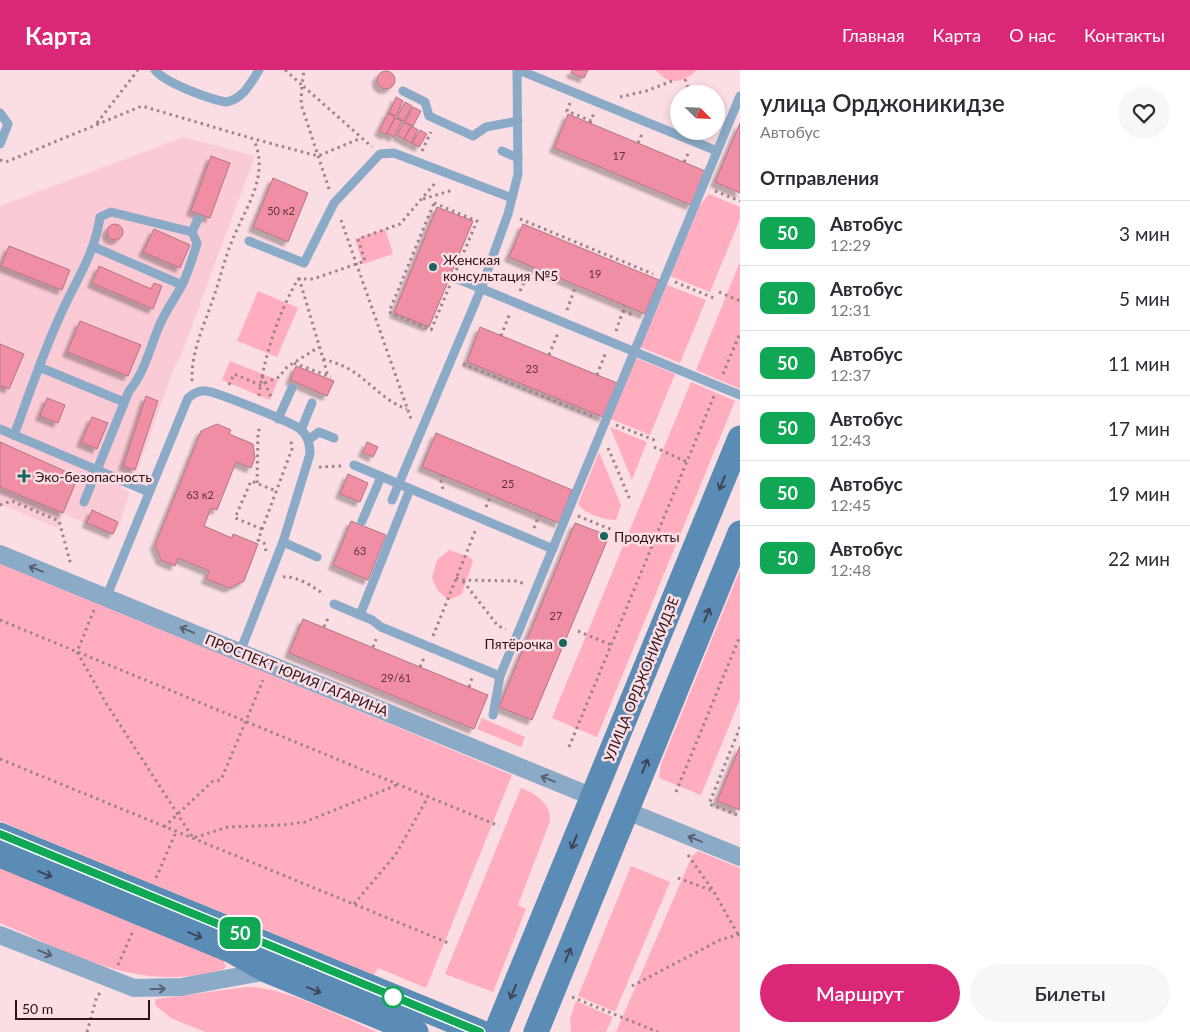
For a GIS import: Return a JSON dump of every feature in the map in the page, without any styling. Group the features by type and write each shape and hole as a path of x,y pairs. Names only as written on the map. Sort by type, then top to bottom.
{"main road":[{"name":"УЛИЦА ОРДЖОНИКИДЗЕ","path":"496,1032 740,438"},
{"path":"536,1032 740,534"},
{"path":"0,834 480,1032"},
{"path":"0,855 232,951 268,971 416,1032"}],"street":[{"name":"ПРОСПЕКТ ЮРИЯ ГАГАРИНА","path":"0,554 593,797"},
{"path":"627,811 740,857"},
{"path":"0,935 111,980 140,989 162,989 197,985 268,971"}],"lane":[{"path":"155,70 160,76 169,81 226,102 237,98 245,91 259,70"},
{"path":"392,500 481,289 508,214 518,158 518,70 717,151"},
{"path":"403,91 424,102 429,116 473,136 486,127 518,121"},
{"path":"494,715 500,676 740,96"},
{"path":"0,113 8,124 0,144"},
{"path":"502,151 518,158"},
{"path":"249,240 304,263 334,203 380,154 394,153 418,161 512,198"},
{"path":"14,435 60,314 83,274 94,247 100,217 111,212 192,232 198,243 182,285 160,323 146,362 124,402 84,502"},
{"path":"192,232 198,220"},
{"path":"94,247 182,285"},
{"path":"453,277 740,395"},
{"path":"39,367 124,402"},
{"path":"278,419 292,388"},
{"path":"103,596 149,492 184,404 193,394 206,391 254,409 301,430 308,440 310,454 283,542 240,652"},
{"path":"301,430 312,403"},
{"path":"0,429 149,492"},
{"path":"308,440 319,432 334,438"},
{"path":"354,465 553,549"},
{"path":"362,520 381,476"},
{"path":"360,615 410,489"},
{"path":"283,542 317,557"},
{"path":"334,604 372,620 381,627 500,676"}],"path":[{"path":"97,124 138,70"},
{"path":"285,70 380,154"},
{"path":"304,70 301,104 334,203 418,437"},
{"path":"685,79 687,85"},
{"path":"598,102 646,91 672,81"},
{"path":"574,92 567,111 590,121"},
{"path":"0,160 6,162 142,106 318,156 361,138"},
{"path":"418,161 436,120"},
{"path":"193,394 192,370 196,346 212,302 224,259 249,205 258,179 260,160 254,139"},
{"path":"298,279 312,278 365,261 358,240 400,224 423,199 444,171"},
{"path":"423,199 459,188 468,180"},
{"path":"703,186 740,201"},
{"path":"432,197 434,203 389,312 431,330 477,221 434,203"},
{"path":"508,214 716,299"},
{"path":"269,425 250,417 260,385 261,373 285,303 304,263"},
{"path":"298,279 323,358 326,375"},
{"path":"719,292 740,301"},
{"path":"597,375 626,305"},
{"path":"569,747 740,333"},
{"path":"224,397 234,374 260,385 278,377 294,363 319,347"},
{"path":"323,358 347,368 388,399 408,409"},
{"path":"451,359 656,441"},
{"path":"294,363 331,377"},
{"path":"261,373 274,402 278,419"},
{"path":"257,484 258,432 262,422"},
{"path":"601,432 630,502"},
{"path":"263,561 267,552 264,543 258,540 292,449 290,438"},
{"path":"654,447 687,462"},
{"path":"262,529 236,518 250,481 276,491"},
{"path":"0,505 12,501 59,521 72,568"},
{"path":"569,512 652,546"},
{"path":"429,647 480,518"},
{"path":"278,581 286,576 292,578 317,589 334,604"},
{"path":"456,578 462,580 517,581 536,590"},
{"path":"462,580 498,626 518,634"},
{"path":"77,652 103,596"},
{"path":"0,620 498,826"},
{"path":"578,631 611,645"},
{"path":"676,792 740,636"},
{"path":"77,652 106,703 177,816 193,838"},
{"path":"164,826 213,781 221,780 269,664"},
{"path":"740,727 709,804 740,816"},
{"path":"0,759 451,944"},
{"path":"193,838 228,827 282,825 305,822 398,785"},
{"path":"354,904 396,854 428,797"},
{"path":"632,986 720,940 740,935 688,854"},
{"path":"678,878 714,892"},
{"path":"87,1032 97,996"},
{"path":"572,996 658,1032"}],"shaded area":[{"path":"656,70 696,70 687,78 676,81 665,78"},
{"path":"184,137 255,156 180,358 175,365 135,478 125,474 121,488 130,492 119,526 113,536 63,513 57,528 0,504 0,206"},
{"path":"709,194 740,207 740,219 710,292 670,276 700,205"},
{"path":"385,229 393,254 363,264 355,239"},
{"path":"740,262 740,389 696,370"},
{"path":"667,285 706,300 680,363 640,347"},
{"path":"258,291 298,308 277,357 237,341"},
{"path":"636,358 675,374 650,435 611,419"},
{"path":"230,361 278,380 270,400 222,380"},
{"path":"691,382 735,401 597,737 552,718"},
{"path":"610,427 647,442 632,480"},
{"path":"599,452 621,505 616,520 595,516 585,511 578,504"},
{"path":"449,550 470,557 473,561 462,594 449,600 438,591 432,578 437,560"},
{"path":"0,561 512,775 426,988 378,968 374,975 0,821"},
{"path":"740,570 740,699 701,795 659,778 661,764"},
{"path":"482,718 525,737 521,747 477,729"},
{"path":"521,788 542,800 548,809 550,821 518,905 526,909 493,992 445,974"},
{"path":"698,851 740,868 740,1032 616,1032 692,856"},
{"path":"631,866 670,882 615,1012 578,996"},
{"path":"0,867 223,959 226,967 197,975 171,977 145,975 96,963 0,923"},
{"path":"247,987 262,988 296,997 377,1032 205,1032 171,1018 156,1006 155,1002 156,999"},
{"path":"576,1001 613,1017 606,1032 571,1032 570,1019"}],"building":[{"path":"572,70 588,70 584,78 571,73"},
{"path":"386,71 392,74 395,80 392,86 386,89 380,86 377,80 380,74"},
{"path":"396,97 403,101 396,116 389,113"},
{"path":"405,102 412,106 404,121 397,117"},
{"path":"413,107 421,111 413,126 405,122"},
{"path":"388,113 395,117 386,135 379,131"},
{"path":"568,114 705,171 691,205 554,148"},
{"path":"395,118 402,121 394,137 387,133"},
{"path":"404,122 411,126 404,139 397,135"},
{"path":"740,123 740,193 715,182"},
{"path":"412,126 418,130 411,143 404,139"},
{"path":"420,130 427,134 419,147 412,143"},
{"path":"211,156 230,163 210,218 191,211"},
{"path":"273,178 308,193 288,242 253,227"},
{"name":"Женская консультация №5","path":"437,207 473,221 429,327 394,313"},
{"path":"115,224 121,226 123,232 121,238 115,240 109,238 107,232 109,226"},
{"path":"523,224 659,280 645,314 509,257"},
{"path":"154,229 190,245 180,268 143,252"},
{"path":"9,246 70,270 62,290 1,266"},
{"path":"99,266 151,289 154,283 162,286 153,309 92,283"},
{"path":"80,321 141,345 128,376 67,352"},
{"path":"480,327 617,383 603,417 467,362"},
{"path":"0,344 24,354 9,389 3,386 0,388"},
{"path":"296,366 334,381 327,396 290,380"},
{"path":"146,396 158,401 135,470 123,466"},
{"path":"47,398 65,405 58,423 40,416"},
{"path":"92,417 108,423 97,449 81,442"},
{"path":"217,424 231,430 229,434 253,444 255,458 251,468 236,462 217,510 211,508 204,526 232,538 233,534 258,544 244,581 229,588 206,579 209,571 178,558 175,566 161,560 155,545 201,431"},
{"path":"436,433 572,490 559,523 422,467"},
{"path":"0,442 78,477 63,513 0,487"},
{"path":"367,442 378,447 373,457 363,452"},
{"path":"348,474 368,483 360,502 340,494"},
{"path":"92,510 118,522 113,534 87,523"},
{"path":"351,521 386,535 368,580 333,565"},
{"path":"575,523 609,536 532,720 499,707"},
{"path":"303,619 488,695 474,729 289,653"},
{"path":"740,746 740,810 717,801"}],"bus line":[{"name":"50","path":"0,834 480,1032"}],"place":[{"name":"Женская консультация №5","path":"433,267"},
{"name":"Эко-безопасность","path":"24,476"},
{"name":"Продукты","path":"604,536"},
{"name":"Пятёрочка","path":"563,643"}]}
